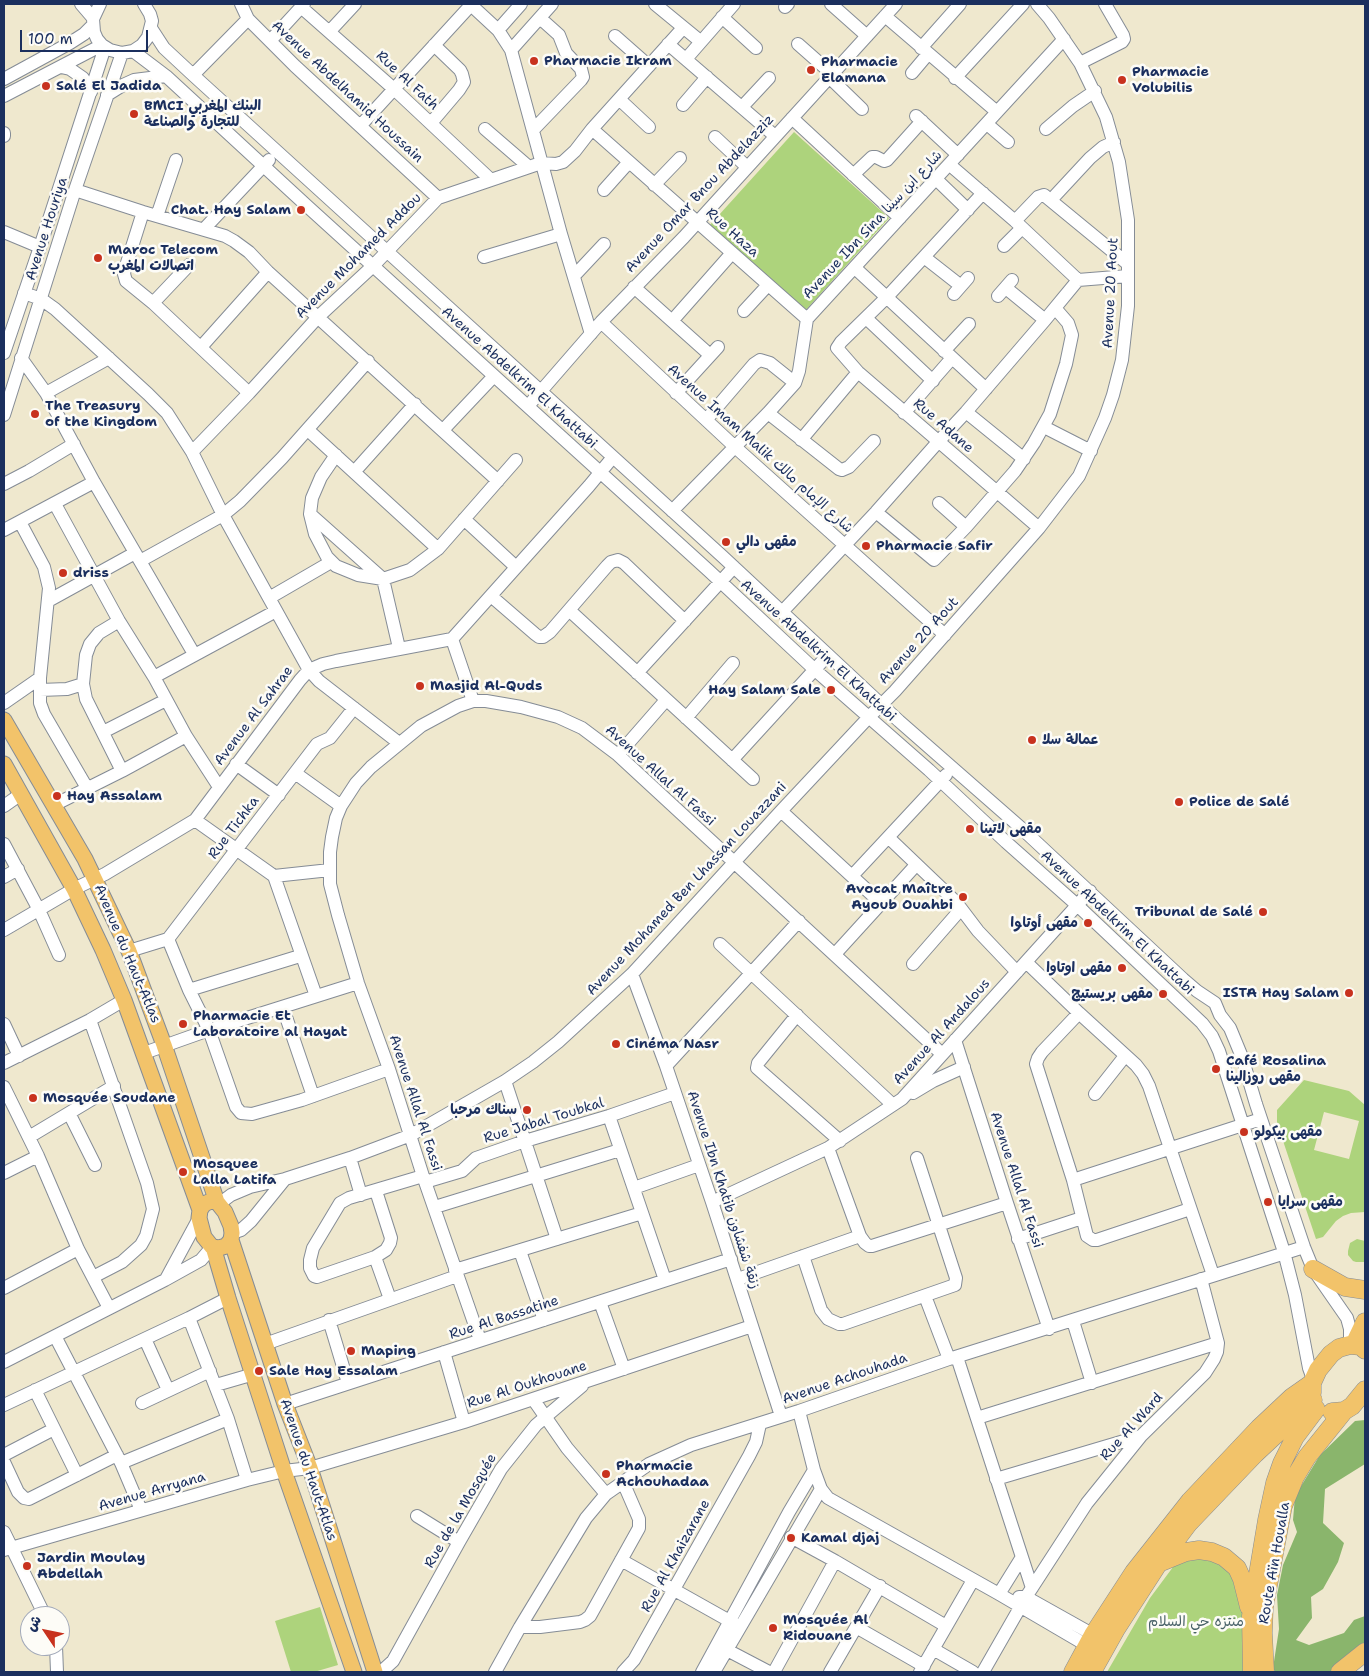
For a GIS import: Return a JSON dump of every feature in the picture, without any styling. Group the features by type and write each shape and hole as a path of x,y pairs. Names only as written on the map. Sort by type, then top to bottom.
{"highway":[{"path":"1313,1269 1345,1287 1365,1290"},
{"path":"1092,1672 1097,1644 1134,1572 1190,1501 1259,1428 1292,1397 1313,1381 1318,1370 1331,1354 1339,1348 1356,1346 1365,1322"},
{"path":"1313,1381 1316,1403 1325,1411 1334,1413 1354,1409"},
{"name":"Route Aïn Houalla","path":"1265,1672 1264,1607 1283,1506 1295,1478 1307,1457 1354,1409 1365,1390"},
{"path":"1073,1672 1097,1644 1188,1524 1225,1484 1316,1403"},
{"name":"Route Aïn Houalla","path":"1252,1672 1251,1616 1275,1483 1282,1463 1295,1437 1316,1403"},
{"path":"1158,1564 1186,1552 1199,1550 1212,1552 1224,1557 1237,1568 1251,1616"},
{"path":"1340,1672 1365,1652"}],"main road":[{"name":"Avenue du Haut-Atlas","path":"4,720 95,878 128,951 164,1045 218,1203"},
{"name":"Avenue du Haut-Atlas","path":"4,764 74,889 103,950 144,1053 199,1214"},
{"path":"218,1203 228,1218 231,1237 226,1246 219,1248 212,1247 204,1237 199,1214 204,1204 218,1203"},
{"name":"Avenue du Haut-Atlas","path":"231,1237 285,1404 310,1468 375,1672"},
{"name":"Avenue du Haut-Atlas","path":"212,1247 284,1471 354,1672"}],"street":[{"path":"4,96 103,46 97,39 93,21 81,4"},
{"path":"4,79 84,34 93,21 100,4"},
{"name":"Avenue Abdelkrim El Khattabi","path":"144,4 150,14 151,28 164,48 192,75 734,567 881,705 1020,827 1183,979 1215,1003 1220,1015 1230,1028 1242,1057 1304,1248 1313,1269 1347,1318 1356,1346"},
{"path":"330,31 355,4"},
{"path":"361,125 471,4 498,30 511,50 541,163 591,334"},
{"path":"498,30 522,4"},
{"path":"511,50 552,4"},
{"path":"655,4 700,41"},
{"path":"686,59 734,4"},
{"path":"833,4 867,36"},
{"name":"Avenue Omar Bnou Abdelazziz","path":"528,406 601,322 697,222 896,4"},
{"path":"912,73 924,51 960,4"},
{"path":"955,78 1023,4"},
{"name":"Avenue 20 Aout","path":"881,705 895,692 1039,528 1079,476 1110,403 1120,367 1128,306 1129,227 1119,162 1106,116 1080,63 1050,18 1037,4"},
{"path":"1080,63 1122,42 1124,39 1123,34 1105,4"},
{"path":"270,41 303,6"},
{"name":"Rue Al Fath","path":"303,6 431,123 490,180"},
{"path":"192,75 245,9"},
{"name":"Avenue Abdelhamid Houssain","path":"245,9 270,41 438,198"},
{"path":"885,16 955,78 997,112"},
{"path":"722,17 756,48"},
{"path":"532,130 583,77 581,69 566,52 559,35 540,18"},
{"path":"128,52 142,45 148,37 151,28"},
{"name":"Avenue Mohamed Addou","path":"192,452 318,317 374,266 438,198 541,163 556,164 563,162 575,151 592,129 683,28"},
{"path":"615,36 649,66"},
{"name":"Avenue Ibn Sina شارع ابن سينا","path":"672,511 795,383 799,371 808,319 1064,38"},
{"path":"668,44 775,136"},
{"path":"798,44 862,109"},
{"path":"431,123 464,82 460,70 434,45"},
{"name":"Avenue Abdelkrim El Khattabi","path":"103,46 116,52 128,52 166,76 1198,1018 1207,1029 1219,1052 1284,1252 1313,1381"},
{"name":"Avenue Houriya","path":"4,353 91,92 103,46"},
{"name":"Avenue Houriya","path":"4,415 107,95 128,52"},
{"path":"61,67 70,69 83,78 91,92"},
{"path":"107,95 134,80 166,76"},
{"path":"683,105 707,77"},
{"path":"742,107 769,78"},
{"path":"1046,129 1094,91"},
{"path":"619,99 649,127"},
{"path":"792,118 900,218"},
{"path":"853,175 872,157 884,161 887,160 919,118 983,193 1078,280"},
{"path":"986,124 1008,142"},
{"name":"Rue Haza","path":"592,129 808,319"},
{"path":"485,130 529,167"},
{"path":"715,137 747,167"},
{"path":"1051,200 1090,158 1114,142"},
{"path":"204,229 276,152"},
{"path":"654,185 680,158"},
{"path":"157,216 176,160"},
{"path":"604,190 629,162"},
{"path":"936,179 968,210"},
{"path":"75,190 204,229 234,241 249,252 268,272 498,481"},
{"path":"933,380 866,318 983,193"},
{"path":"1004,246 1040,196 1044,195 1128,270"},
{"path":"143,212 125,269 124,278 249,393"},
{"path":"4,232 40,247"},
{"path":"484,257 561,234"},
{"path":"574,276 604,244"},
{"path":"672,321 732,253"},
{"path":"924,256 961,286"},
{"path":"153,303 189,265"},
{"path":"855,268 986,389"},
{"path":"782,612 966,412 1078,280 1128,270"},
{"path":"201,347 268,272"},
{"path":"744,312 768,285"},
{"path":"634,287 672,321 714,351 676,393"},
{"path":"1005,288 1046,320"},
{"path":"24,293 41,299 55,309 167,413 192,452 223,515 309,670 319,681 399,743"},
{"path":"876,512 933,560 936,560 997,492 1024,459 1044,427 1057,396 1072,335 1068,322 1055,308"},
{"name":"Rue Adane","path":"866,318 838,345 838,350 858,372 904,413 1039,528"},
{"name":"Avenue Imam Malik شارع الإمام مالك","path":"601,322 734,446 944,635"},
{"path":"904,413 933,380 969,324"},
{"path":"21,358 46,393 94,482 194,654"},
{"path":"46,393 109,358"},
{"path":"706,420 754,364 760,360 770,363 795,383"},
{"path":"48,601 95,576 223,515 259,482 308,430 368,361"},
{"path":"801,440 858,372"},
{"path":"443,430 494,376"},
{"path":"354,472 415,404"},
{"path":"966,412 1024,459"},
{"path":"768,413 835,468 842,470 849,467 874,441"},
{"path":"1044,427 1091,451"},
{"path":"308,430 438,549"},
{"path":"4,484 74,444"},
{"path":"336,455 316,485 312,498 310,514 315,534 331,562 342,569 358,575 383,579 410,570 438,549 516,460"},
{"path":"473,701 452,639 613,457"},
{"path":"4,530 94,482"},
{"path":"939,502 966,527"},
{"path":"55,504 119,621 154,677 186,736 219,787"},
{"path":"310,514 383,579 399,648"},
{"path":"464,519 516,566"},
{"path":"20,522 44,567 49,588 40,703 44,714 87,788"},
{"path":"491,596 540,637 544,637 607,566 615,560 624,563 685,621"},
{"path":"269,598 331,562"},
{"path":"637,673 734,567"},
{"path":"569,610 753,779"},
{"path":"154,677 276,611"},
{"path":"119,621 99,633 90,644 86,655 83,684 86,699 122,771"},
{"name":"Avenue Al Sahrae","path":"4,930 74,889 105,874 195,820 309,670 336,660 452,639"},
{"path":"732,760 828,655"},
{"path":"686,718 733,663"},
{"path":"4,703 40,684 67,689 83,684"},
{"path":"103,732 166,700"},
{"path":"618,754 666,700"},
{"name":"Avenue Allal Al Fassi","path":"480,1340 424,1179 389,1069 358,983 330,884 334,827 341,806 362,776 399,743 435,717 473,701 496,702 521,707 571,722 592,734 618,754 942,1054"},
{"name":"Avenue Mohamed Ben Lhassan Louazzani","path":"218,1203 250,1187 350,1158 411,1135 505,1081 533,1062 558,1042 632,974 881,705"},
{"name":"Rue Tichka","path":"168,940 317,744 330,738 354,708"},
{"path":"54,805 186,736"},
{"path":"236,764 278,795"},
{"path":"852,876 952,768"},
{"path":"296,774 341,806"},
{"path":"4,806 21,794"},
{"path":"781,811 881,903"},
{"path":"195,820 274,876 300,956 316,996"},
{"path":"889,838 961,909 978,931 1017,972"},
{"path":"4,844 39,910 59,955"},
{"path":"835,954 916,864"},
{"path":"4,877 18,869"},
{"path":"274,876 330,870"},
{"name":"Avenue Al Andalous","path":"712,1202 828,1148 898,1102 1090,891"},
{"path":"913,964 961,909"},
{"path":"666,1066 798,921"},
{"path":"128,951 168,940 208,1030 236,1107 241,1113 247,1115 314,1096 389,1069"},
{"path":"720,944 750,973 898,1102 933,1081 964,1067"},
{"path":"189,990 300,956"},
{"path":"977,1418 1218,1343 1207,1277 1190,1209 1145,1077 1136,1065 1026,962"},
{"name":"Avenue Ibn Khatib زنقة شفشاون","path":"632,974 666,1066 738,1279 781,1416"},
{"path":"144,1053 208,1030 358,983"},
{"path":"4,1064 90,1020 124,1000"},
{"path":"282,1008 314,1096"},
{"path":"1079,1013 1042,1052 1036,1064 1073,1180 1087,1236 1097,1240 1190,1209"},
{"path":"797,1014 758,1063 757,1068 840,1141"},
{"path":"90,1020 148,1183 154,1209 146,1236 141,1245 122,1262 93,1277"},
{"path":"4,1024 19,1056"},
{"name":"Avenue Allal Al Fassi","path":"955,1040 1006,1203 1049,1329"},
{"path":"1095,1094 1125,1056"},
{"path":"505,1081 557,1239"},
{"path":"29,1137 114,1086"},
{"path":"4,1087 38,1156 78,1249 109,1308"},
{"name":"Rue Jabal Toubkal","path":"375,1257 317,1276 312,1273 310,1268 313,1248 336,1208 344,1200 462,1171 476,1158 675,1093"},
{"path":"69,1112 95,1165"},
{"path":"609,1116 665,1280"},
{"path":"1073,1180 1262,1119"},
{"path":"828,1148 860,1236 865,1244 872,1246 1006,1203"},
{"path":"435,1207 620,1150"},
{"path":"4,1173 38,1156"},
{"path":"350,1158 361,1195"},
{"path":"803,1256 821,1310 828,1319 835,1323 843,1324 957,1283 917,1158"},
{"path":"634,1188 699,1165"},
{"path":"231,1237 251,1221 285,1178"},
{"path":"376,1191 391,1241 386,1250 375,1257 390,1299"},
{"path":"265,1344 456,1273 642,1213"},
{"path":"165,1280 199,1214"},
{"path":"1018,1239 1082,1218"},
{"path":"738,1279 860,1236"},
{"path":"4,1362 202,1260 212,1247"},
{"name":"Avenue Achouhada","path":"495,1672 586,1518 606,1494 649,1464 673,1453 953,1358 1049,1329 1284,1252 1304,1248"},
{"path":"4,1288 78,1249"},
{"path":"520,1252 544,1320"},
{"name":"Rue Al Bassatine","path":"285,1404 731,1259"},
{"path":"925,1296 977,1418 1022,1557 1017,1597"},
{"path":"4,1405 228,1298"},
{"path":"600,1302 624,1369"},
{"path":"189,1318 216,1385 247,1480"},
{"path":"330,1320 348,1383"},
{"path":"1073,1321 1092,1382"},
{"name":"Rue Al Oukhouane","path":"310,1468 464,1422 752,1326"},
{"path":"55,1336 119,1459 141,1510"},
{"path":"145,1339 168,1390"},
{"name":"Rue Al Ward","path":"983,1672 1017,1597 1087,1503 1141,1436 1205,1373 1216,1356 1218,1343"},
{"path":"444,1352 464,1422"},
{"path":"142,1403 210,1370"},
{"path":"216,1385 254,1374"},
{"name":"Rue de la Mosquée","path":"382,1672 393,1661 458,1542 501,1469 518,1446 545,1416 588,1382"},
{"path":"35,1390 77,1475"},
{"path":"533,1399 568,1448 606,1494"},
{"path":"799,1411 814,1470 821,1489 828,1498 972,1580 1017,1597 1097,1644"},
{"path":"4,1462 18,1492 24,1498 29,1499 77,1475 228,1419"},
{"name":"Rue Al Khaizarane","path":"623,1672 634,1660 675,1589 752,1449 760,1424"},
{"path":"4,1455 54,1429"},
{"path":"996,1479 1141,1436"},
{"name":"Avenue Arryana","path":"8,1549 247,1480 284,1471 310,1468"},
{"path":"714,1672 727,1650 734,1624 789,1512 814,1470"},
{"path":"520,1627 540,1627 585,1620 590,1616 640,1524 623,1482"},
{"path":"702,1672 792,1537 821,1489"},
{"path":"417,1516 458,1542"},
{"path":"4,1532 8,1549 39,1606"},
{"path":"792,1537 880,1586 946,1626"},
{"path":"1017,1597 1022,1557"},
{"path":"622,1560 734,1624"},
{"path":"774,1672 835,1561"},
{"path":"856,1628 922,1669 972,1580"},
{"path":"830,1672 880,1586"},
{"path":"727,1650 769,1672"},
{"path":"933,1650 973,1672"},
{"path":"57,1656 58,1672"}],"green space":[{"path":"794,132 889,218 804,312 709,226"},
{"path":"1304,1080 1349,1091 1365,1105 1365,1212 1351,1213 1343,1216 1336,1221 1323,1237 1316,1239 1277,1123 1277,1110","holes":["1324,1112 1359,1121 1349,1159 1314,1150"]},
{"path":"1357,1239 1365,1241 1364,1262 1353,1261 1348,1255 1350,1243"},
{"path":"1365,1420 1365,1464 1325,1489 1323,1523 1344,1543 1338,1562 1323,1589 1311,1597 1312,1618 1296,1640 1309,1645 1344,1633 1354,1620 1365,1616 1365,1648 1334,1672 1275,1672 1273,1668 1279,1629 1277,1595 1283,1565 1297,1532 1293,1520 1295,1496 1320,1455 1355,1421"},
{"name":"منتزه حي السلام","path":"1186,1557 1211,1560 1227,1567 1238,1585 1247,1612 1250,1672 1107,1672 1150,1598 1173,1567"},
{"path":"320,1607 338,1665 314,1672 291,1672 275,1621"}],"place":[{"name":"Pharmacie Ikram","path":"534,61"},
{"name":"Pharmacie Elamana","path":"811,70"},
{"name":"Pharmacie Volubilis","path":"1122,80"},
{"name":"Salé El Jadida","path":"46,86"},
{"name":"BMCI البنك المغربي للتجارة والصناعة","path":"134,114"},
{"name":"Chat. Hay Salam","path":"301,210"},
{"name":"Maroc Telecom اتصالات المغرب","path":"98,258"},
{"name":"The Treasury of the Kingdom","path":"35,414"},
{"name":"مقهى دالي","path":"726,542"},
{"name":"Pharmacie Safir","path":"866,546"},
{"name":"driss","path":"63,573"},
{"name":"Masjid Al-Quds","path":"420,686"},
{"name":"Hay Salam Sale","path":"831,690"},
{"name":"عمالة سلا","path":"1032,740"},
{"name":"Hay Assalam","path":"57,796"},
{"name":"Police de Salé","path":"1179,802"},
{"name":"مقهى لاتينا","path":"970,829"},
{"name":"Avocat Maître Ayoub Ouahbi","path":"963,897"},
{"name":"Tribunal de Salé","path":"1263,912"},
{"name":"مقهى أوتاوا","path":"1088,923"},
{"name":"مقهى اوتاوا","path":"1122,968"},
{"name":"ISTA Hay Salam","path":"1349,993"},
{"name":"مقهى بريستيج","path":"1163,994"},
{"name":"Pharmacie Et Laboratoire al Hayat","path":"183,1024"},
{"name":"Cinéma Nasr","path":"616,1044"},
{"name":"Café Rosalina مقهى روزالينا","path":"1216,1069"},
{"name":"Mosquée Soudane","path":"33,1098"},
{"name":"سناك مرحبا","path":"527,1110"},
{"name":"مقهى بيكولو","path":"1244,1132"},
{"name":"Mosquee Lalla Latifa","path":"183,1172"},
{"name":"مقهى سرايا","path":"1268,1202"},
{"name":"Maping","path":"351,1351"},
{"name":"Sale Hay Essalam","path":"259,1371"},
{"name":"Pharmacie Achouhadaa","path":"606,1474"},
{"name":"Kamal djaj","path":"791,1538"},
{"name":"Jardin Moulay Abdellah","path":"27,1566"},
{"name":"Mosquée Al Ridouane","path":"773,1628"}]}
